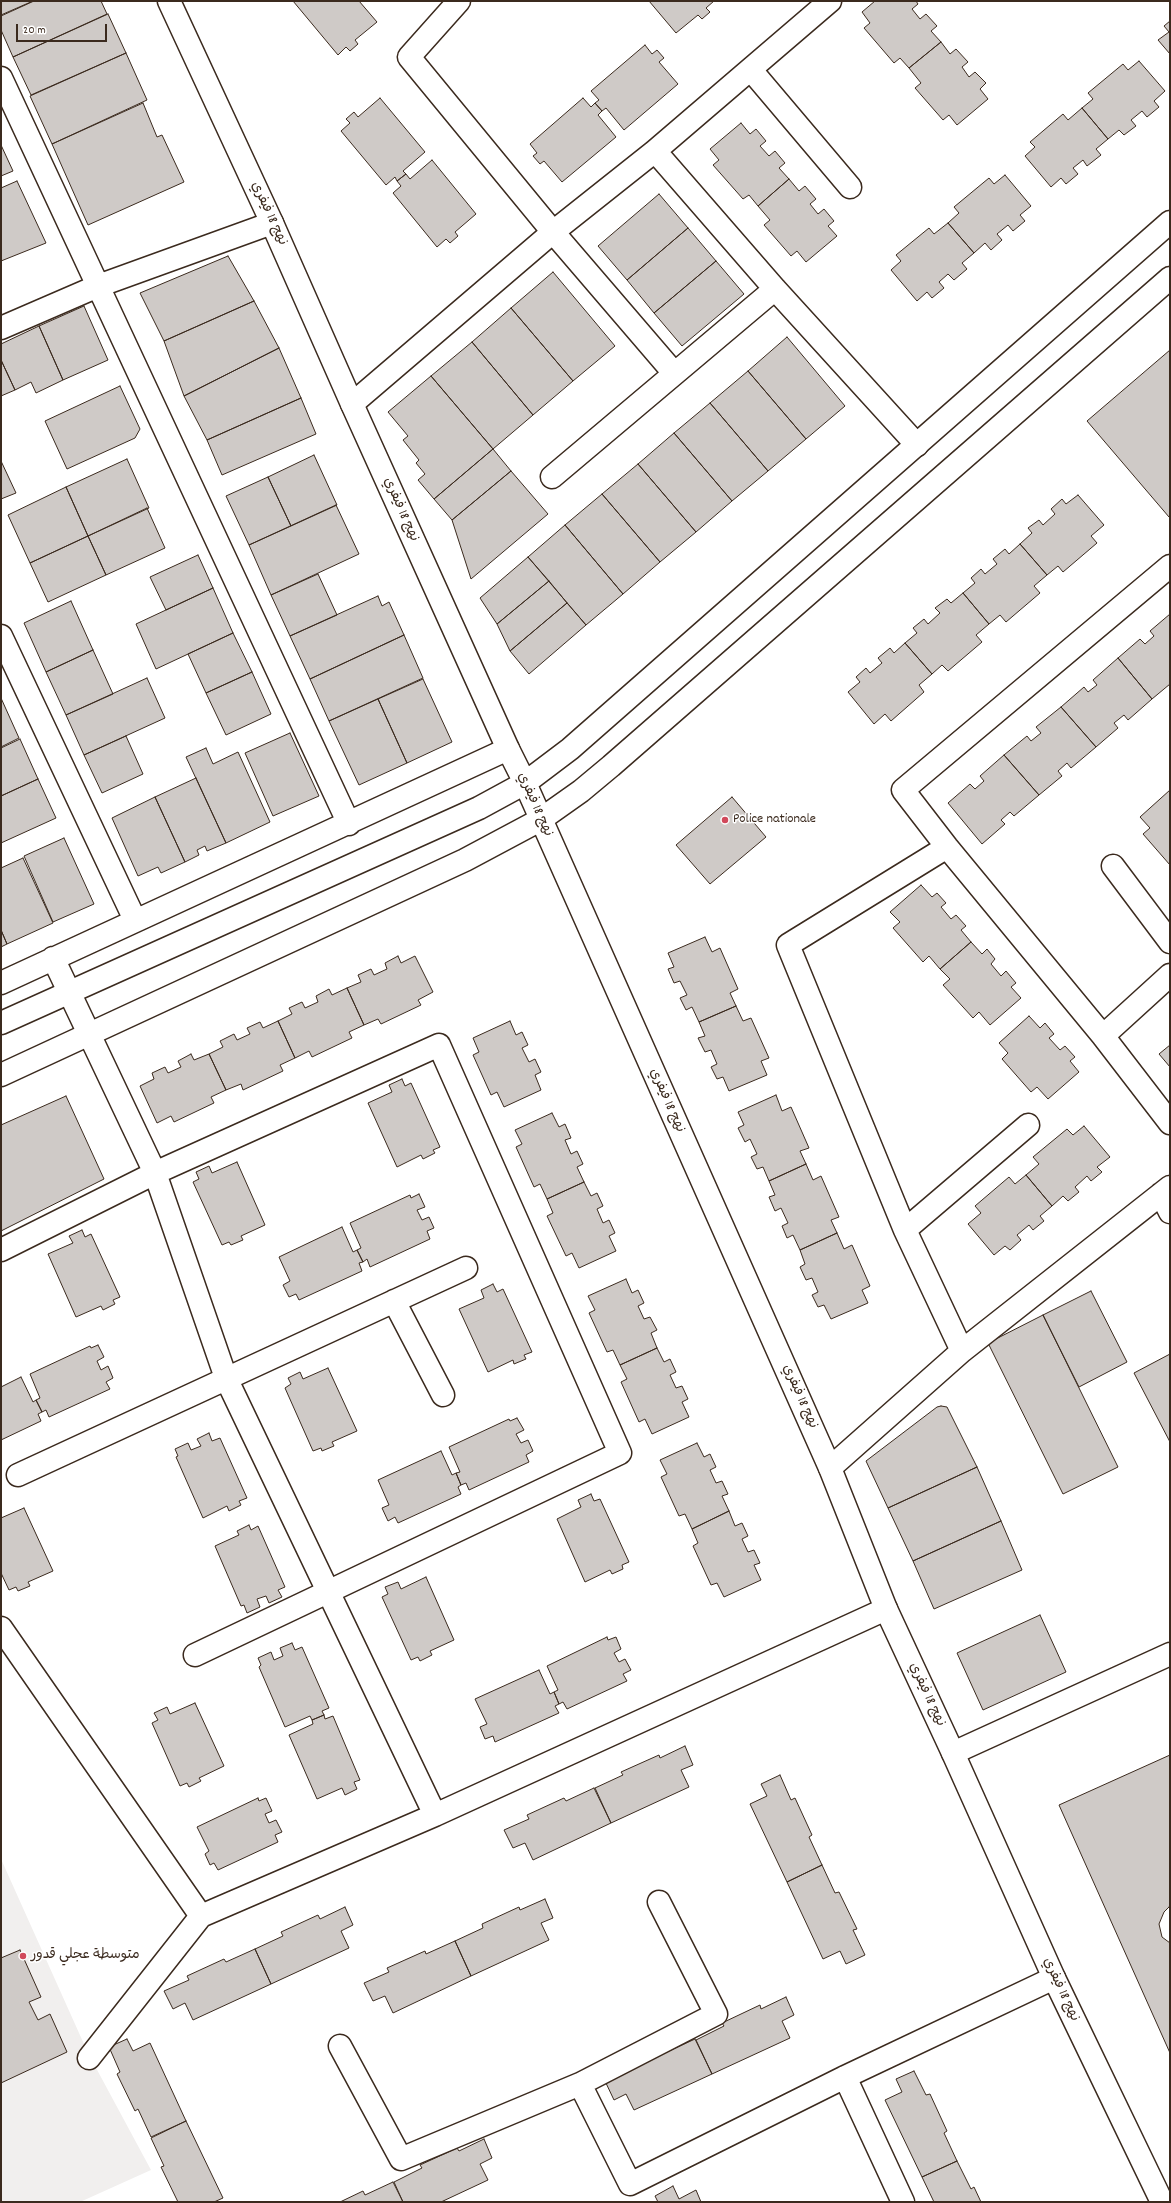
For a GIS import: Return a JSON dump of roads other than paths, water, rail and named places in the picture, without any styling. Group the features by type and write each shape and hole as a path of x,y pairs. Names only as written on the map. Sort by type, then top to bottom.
{"street":[{"name":"نهج 18 فيفري","path":"168,1 272,222 352,404 508,749 525,782 540,820 830,1468 886,1609 953,1753 1054,1978 1162,2202"},
{"path":"460,1 409,57 553,232 674,373"},
{"path":"352,404 553,232 655,151 830,1"},
{"path":"751,70 850,187"},
{"path":"1,78 349,824"},
{"path":"655,151 775,289 917,445"},
{"path":"1,328 98,286 272,222"},
{"path":"1,1023 69,991 439,827 479,808 525,782 570,749 1170,222"},
{"path":"1,1075 465,860 540,820 581,791 611,766 1170,278"},
{"path":"552,477 775,289"},
{"path":"1170,566 903,790 1103,1036 1170,1123"},
{"path":"1,636 135,920"},
{"path":"1,983 135,920 349,824 508,749"},
{"path":"948,847 788,945 905,1230 962,1352"},
{"path":"1113,866 1170,942"},
{"path":"53,958 90,1033 155,1173 226,1378 435,1815"},
{"path":"1103,1036 1170,975"},
{"path":"1,1250 155,1173 439,1045 620,1453 195,1655"},
{"path":"905,1230 1028,1125"},
{"path":"830,1468 962,1352 1167,1198"},
{"path":"18,1475 466,1268"},
{"path":"394,1301 443,1395"},
{"path":"89,2058 201,1916 435,1815 886,1609"},
{"path":"1,1628 9,1652 201,1916"},
{"path":"953,1753 1170,1654"},
{"path":"340,2046 401,2159 580,2084 716,2014 659,1902"},
{"path":"580,2084 630,2184 845,2077 1054,1978"},
{"path":"845,2077 903,2202"}],"place":[{"name":"Police nationale","path":"725,820"},
{"name":"متوسطة عجلي قدور","path":"23,1956"}]}
